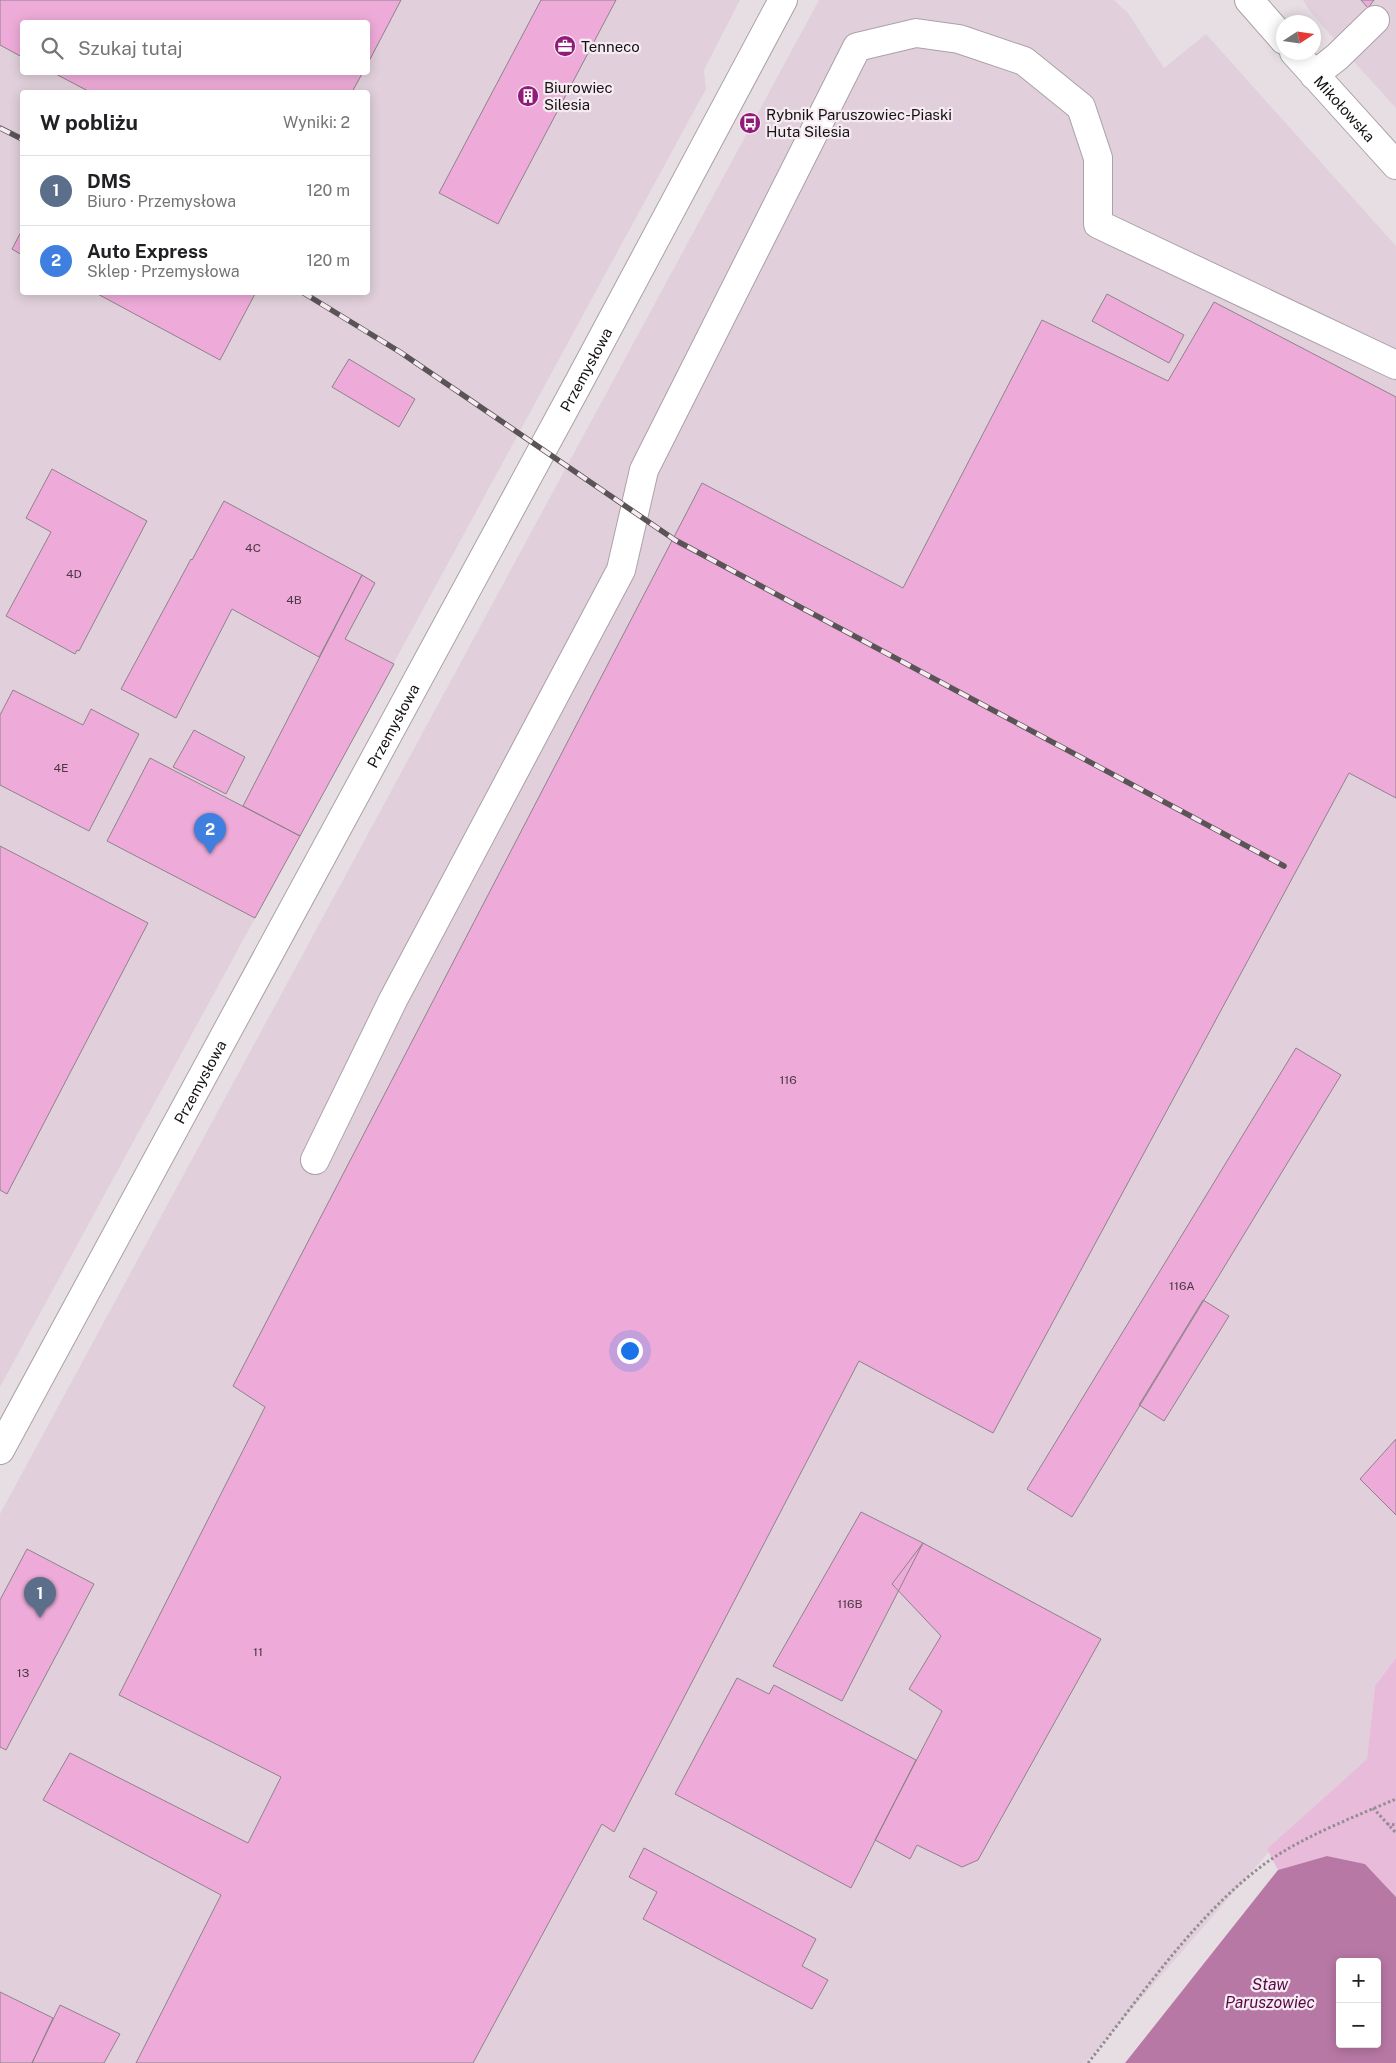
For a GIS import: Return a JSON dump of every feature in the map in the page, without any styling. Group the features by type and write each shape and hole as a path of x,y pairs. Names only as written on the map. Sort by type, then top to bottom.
{"street":[{"name":"Przemysłowa","path":"0,1450 579,382 783,0"},
{"path":"1248,0 1276,31"},
{"path":"1314,75 1337,57 1375,20"},
{"path":"315,1160 394,1000 621,570 644,470 857,47 916,33 959,39 1024,60 1081,107 1098,158 1098,224 1396,365"},
{"name":"Mikołowska","path":"1301,60 1396,165"}],"path":[{"path":"1088,2063 1171,1958 1216,1906 1244,1881 1271,1860 1294,1846 1396,1799"},
{"path":"1373,1808 1396,1833"},
{"path":"1388,1824 1396,1825"}],"shaded area":[{"path":"0,0 740,0 704,70 706,89 0,1387"},
{"path":"819,0 1114,0 1128,13 1164,68 1206,34 1396,246 1396,1658 1375,1686 1367,1759 1287,1831 1085,2063 0,2063 0,1514"},
{"path":"1303,0 1396,0 1396,108 1321,24 1321,15 1313,15"},
{"path":"1396,1658 1396,1897 1365,1864 1327,1856 1278,1870 1267,1849 1367,1759 1375,1686"}],"water":[{"name":"Staw Paruszowiec","path":"1327,1856 1365,1864 1396,1897 1396,2063 1125,2063 1278,1870"}],"building":[{"path":"0,0 401,0 370,59 370,20 20,20 20,56 0,45"},
{"name":"Biurowiec Silesia","path":"541,0 616,0 498,224 439,193"},
{"path":"1361,0 1374,0 1368,8"},
{"path":"58,75 361,75 353,90 86,90"},
{"path":"20,234 20,254 12,249"},
{"path":"1107,294 1184,335 1169,363 1092,321"},
{"path":"100,295 254,295 220,360"},
{"path":"1214,302 1396,397 1396,798 1349,773 993,1433 859,1361 614,1832 602,1824 473,2063 136,2063 221,1895 43,1800 70,1753 248,1843 281,1777 119,1695 265,1407 233,1386 702,483 903,588 1042,320 1168,381"},
{"path":"349,359 415,399 399,427 332,387"},
{"path":"52,469 147,521 79,651 77,650 75,654 6,616 51,532 26,518"},
{"path":"224,501 362,575 319,657 232,609 176,718 121,689"},
{"path":"362,575 375,583 345,639 394,664 300,836 243,806"},
{"path":"13,690 83,725 91,709 139,734 89,831 0,785 0,715"},
{"path":"194,730 245,757 226,794 173,767"},
{"path":"150,758 300,836 255,918 107,841"},
{"path":"0,846 148,923 7,1194 0,1190"},
{"path":"1296,1048 1341,1075 1072,1517 1027,1489"},
{"path":"1203,1300 1229,1316 1164,1421 1139,1405"},
{"path":"1396,1439 1396,1515 1360,1479"},
{"path":"861,1512 923,1543 842,1701 773,1666"},
{"path":"923,1543 1101,1639 978,1860 962,1867 917,1845 910,1859 875,1840 942,1711 909,1689 941,1636 892,1584"},
{"path":"27,1549 94,1584 6,1750 0,1747 0,1600"},
{"path":"737,1678 769,1694 774,1685 916,1760 851,1888 675,1794"},
{"path":"644,1848 816,1939 802,1966 828,1980 812,2009 643,1919 657,1892 629,1877"},
{"path":"0,1992 53,2018 32,2063 0,2063"},
{"path":"60,2005 120,2034 104,2063 32,2063"}],"railway":[{"path":"0,128 20,138"},
{"path":"307,295 400,352 675,540 1284,866"}],"place":[{"name":"Tenneco","path":"565,46"},
{"name":"Biurowiec Silesia","path":"528,96"},
{"name":"Rybnik Paruszowiec-Piaski Huta Silesia","path":"750,123"},
{"name":"Auto Express","path":"210,854"},
{"name":"DMS","path":"40,1618"}]}
